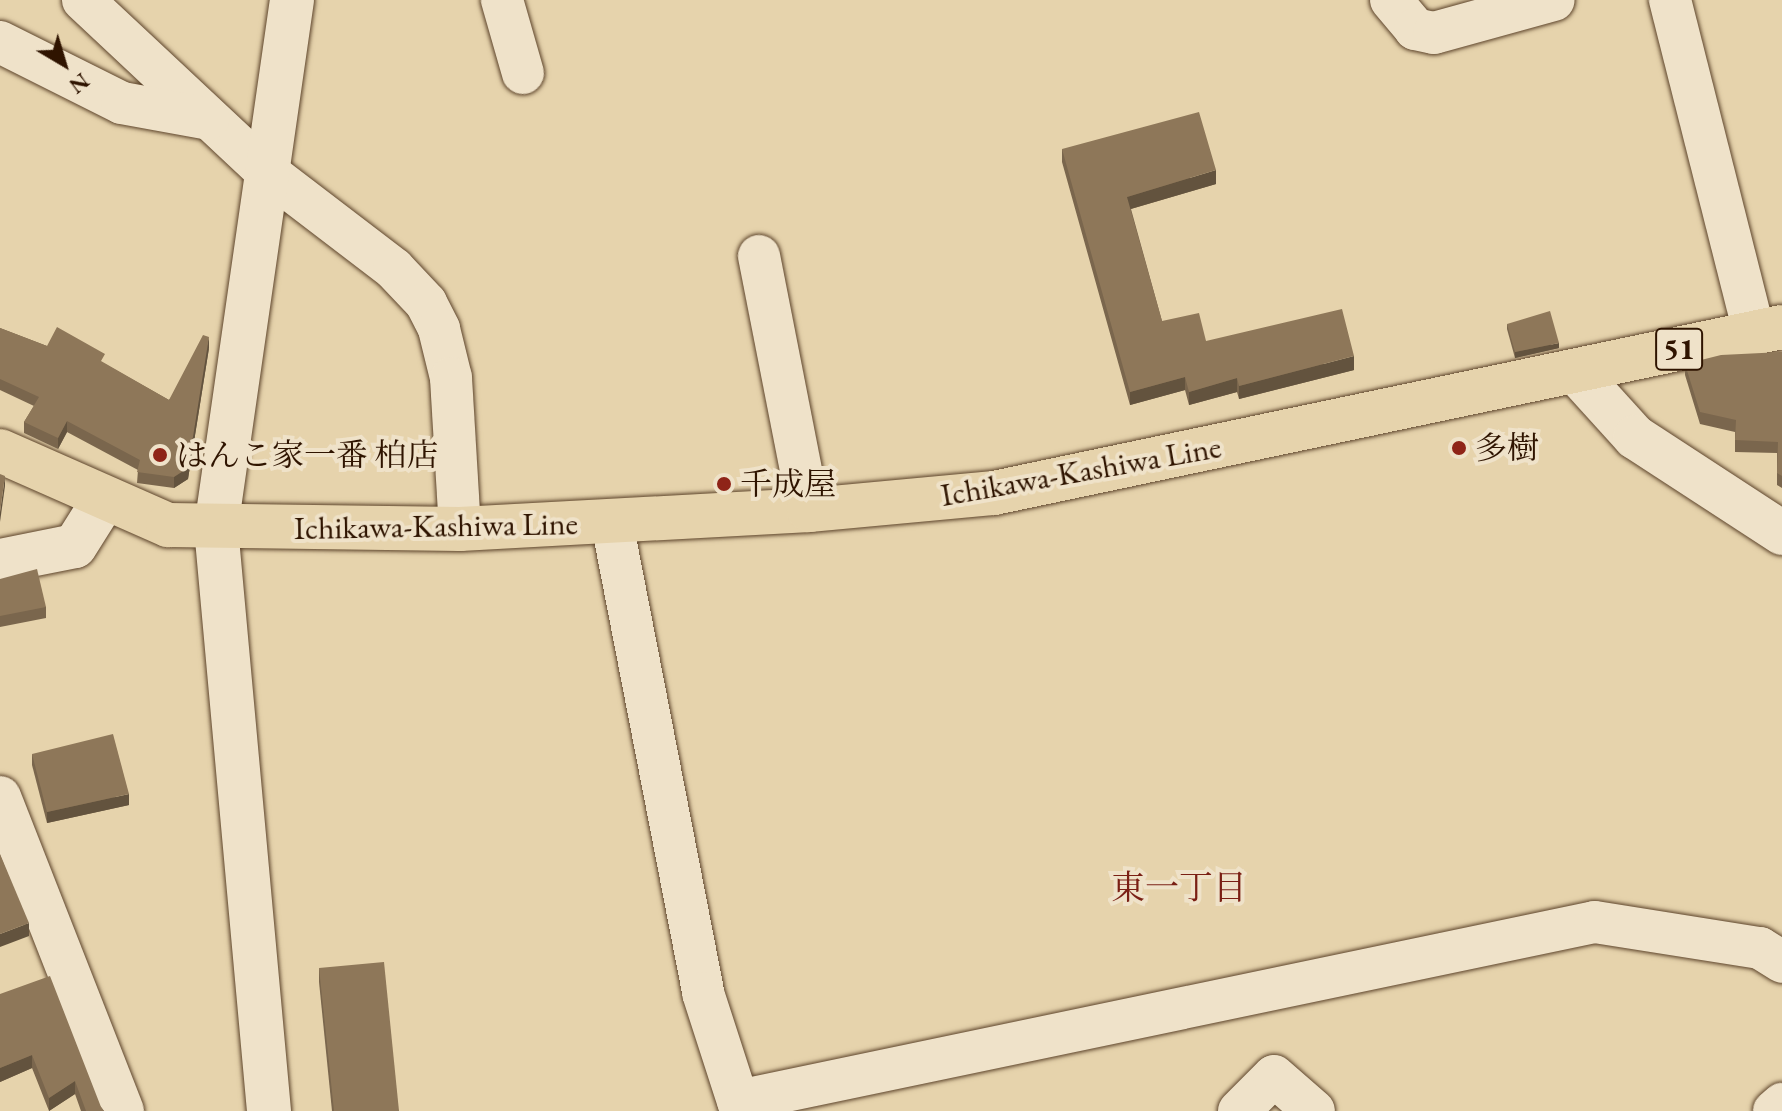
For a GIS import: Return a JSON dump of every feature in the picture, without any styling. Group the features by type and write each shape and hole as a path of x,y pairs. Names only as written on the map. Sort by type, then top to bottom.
{"main road":[{"name":"Ichikawa-Kashiwa Line","path":"0,451 104,500 168,525 460,529 809,510 994,493 1768,330"}],"street":[{"path":"83,0 266,171 394,269 426,303 439,329 451,378 460,529"},
{"path":"269,1111 216,528 292,0"},
{"path":"502,0 523,73"},
{"path":"1391,0 1415,29 1434,33 1554,0"},
{"path":"1670,0 1768,330"},
{"path":"0,42 122,103 209,119"},
{"path":"759,256 809,510"},
{"path":"1576,372 1635,437 1782,533"},
{"path":"0,561 75,546 104,500"},
{"path":"612,523 703,993 740,1106 1595,922 1760,948 1782,962"},
{"path":"0,797 123,1111"},
{"path":"1239,1111 1274,1076 1314,1111"},
{"path":"1774,1111 1782,1104"}],"building":[{"path":"1199,112 1216,170 1127,197 1162,321 1199,313 1206,341 1342,309 1354,356 1239,386 1237,378 1189,392 1185,377 1130,392 1062,149"},
{"path":"1550,311 1559,343 1515,352 1507,324"},
{"path":"57,327 105,354 101,361 169,400 203,335 209,337 188,468 174,477 137,472 140,460 67,421 58,438 24,422 39,397 0,379 0,328 47,346"},
{"path":"1782,352 1782,476 1777,473 1778,442 1735,440 1736,420 1700,412 1685,364 1721,355"},
{"path":"0,474 5,476 0,512"},
{"path":"37,569 46,607 0,616 0,579"},
{"path":"113,734 129,794 47,812 32,754"},
{"path":"0,854 29,923 0,934"},
{"path":"384,962 399,1111 334,1111 319,968"},
{"path":"50,976 104,1111 86,1111 75,1081 49,1098 32,1055 0,1068 0,994"}],"place":[{"name":"多樹","path":"1459,448"},
{"name":"はんこ家一番 柏店","path":"160,455"},
{"name":"千成屋","path":"724,484"}],"district":[{"name":"東一丁目","path":"1179,888"}]}
